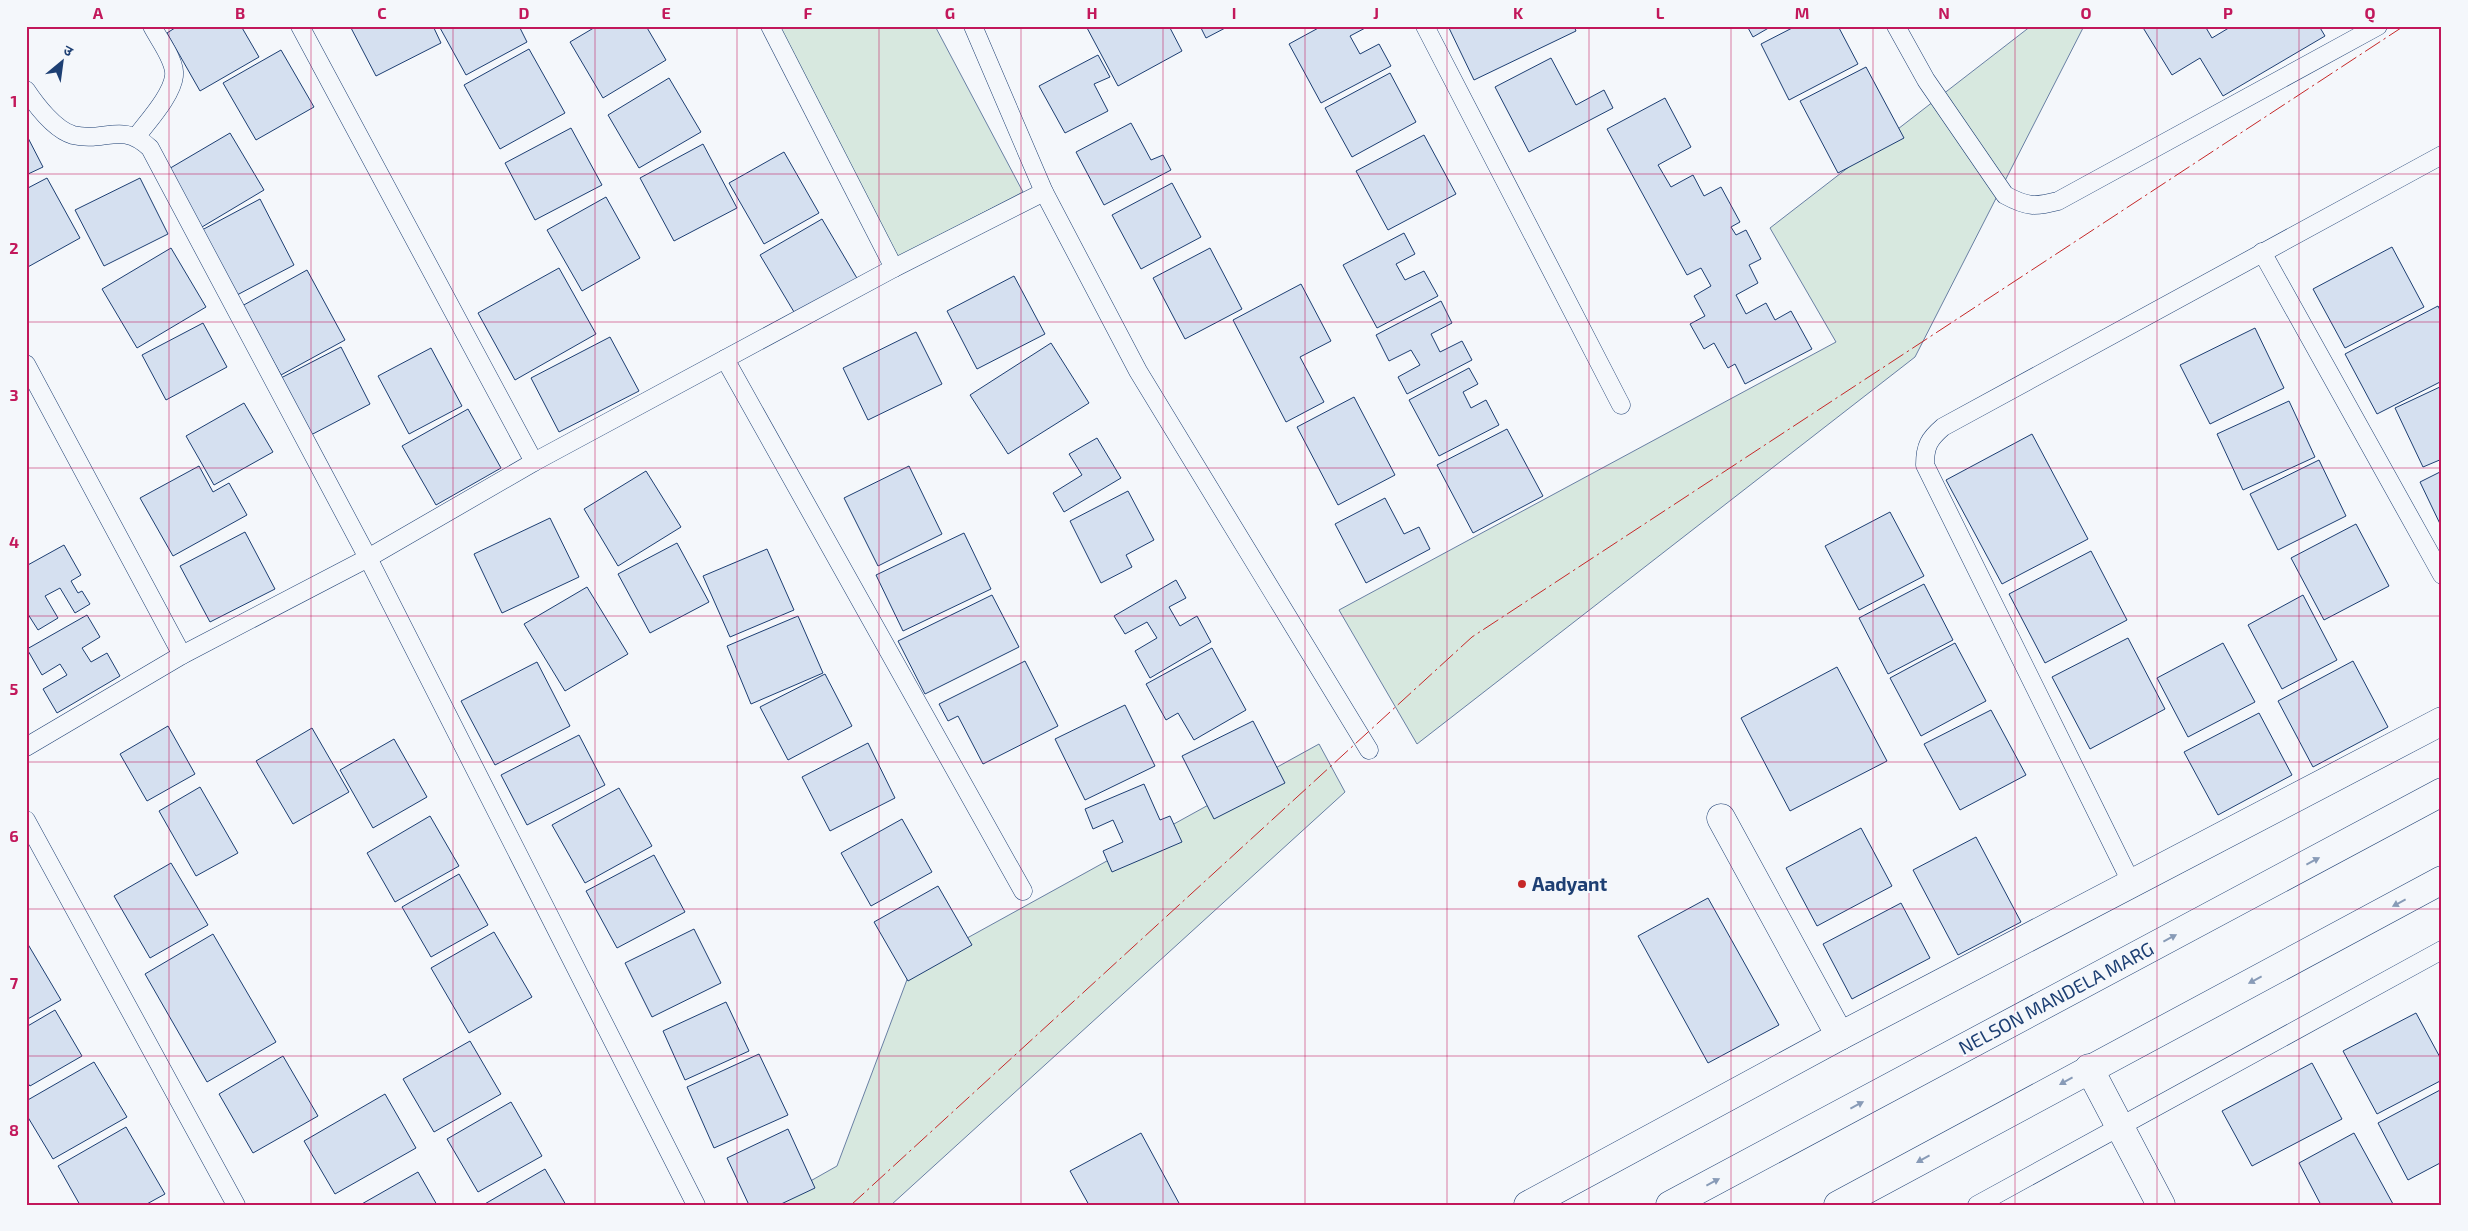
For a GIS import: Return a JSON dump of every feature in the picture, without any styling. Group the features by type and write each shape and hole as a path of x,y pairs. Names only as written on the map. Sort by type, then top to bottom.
{"main road":[{"path":"1528,1205 1840,1036 2131,882 2442,721"},
{"name":"NELSON MANDELA MARG","path":"1670,1205 2442,792"},
{"path":"1721,818 1840,1036"},
{"path":"1838,1205 2089,1068 2442,880"},
{"path":"2089,1068 2161,1205"}],"lane":[{"path":"137,136 160,106 174,75 171,62 152,26"},
{"path":"300,26 534,462"},
{"path":"770,26 894,268"},
{"path":"973,26 1044,192 1138,371 1370,750"},
{"path":"1425,26 1621,405"},
{"path":"1896,26 1926,80 2005,195 2022,205 2038,206 2058,201 2352,32 2378,26"},
{"path":"26,90 37,106 53,122 72,135 96,136 118,134 137,136 150,148 368,558 696,1205"},
{"path":"2131,882 1925,465 1925,449 1930,438 1944,427 2442,155"},
{"path":"26,747 182,655 368,558 534,462 894,268 1044,192"},
{"path":"2262,252 2442,575"},
{"path":"725,359 1023,891"},
{"path":"26,364 182,655"},
{"path":"26,820 236,1205"},
{"path":"1978,1205 2442,950"}],"shaded area":[{"path":"776,26 935,26 1023,192 898,257"},
{"path":"2031,26 2084,26 1915,357 1417,744 1339,610 1836,342 1770,228"},
{"path":"1319,744 1345,792 891,1205 768,1205 837,1166 911,969"}],"building":[{"path":"178,26 241,26 259,57 200,91 167,33"},
{"path":"350,26 433,26 441,43 376,76"},
{"path":"439,26 519,26 527,42 466,75"},
{"path":"597,26 646,26 666,60 603,98 570,42"},
{"path":"1086,26 1169,26 1182,51 1118,86"},
{"path":"1200,26 1229,26 1206,38"},
{"path":"1322,26 1369,26 1350,36 1360,54 1379,44 1391,66 1321,103 1289,44"},
{"path":"1453,26 1574,26 1576,31 1474,80 1449,28"},
{"path":"1747,26 1772,26 1753,37"},
{"path":"1796,26 1838,26 1858,64 1789,100 1761,44"},
{"path":"2142,26 2205,26 2212,38 2232,26 2319,26 2325,36 2223,96 2200,58 2172,75"},
{"path":"529,49 565,113 500,149 464,85"},
{"path":"281,50 314,107 256,140 223,83"},
{"path":"1098,55 1110,77 1094,84 1108,111 1065,133 1039,86"},
{"path":"1551,58 1576,105 1604,90 1613,108 1529,152 1495,87"},
{"path":"1866,67 1904,138 1838,173 1800,101"},
{"path":"1390,73 1416,122 1352,157 1325,108"},
{"path":"669,78 701,132 639,168 608,115"},
{"path":"1665,98 1691,147 1658,165 1671,187 1693,175 1704,196 1721,187 1740,222 1731,227 1736,235 1746,230 1761,259 1749,265 1758,283 1736,295 1746,314 1766,303 1775,320 1791,311 1812,349 1745,384 1735,364 1728,368 1714,343 1704,349 1690,324 1705,316 1694,296 1711,286 1701,268 1687,275 1607,129"},
{"path":"1131,123 1151,160 1163,155 1171,170 1104,205 1076,152"},
{"path":"571,128 602,185 535,220 505,163"},
{"path":"230,133 264,190 202,227 167,170"},
{"path":"26,134 43,167 26,175"},
{"path":"1424,135 1456,194 1388,230 1356,171"},
{"path":"703,144 737,208 674,241 640,178"},
{"path":"784,152 819,213 764,244 729,183"},
{"path":"47,178 80,238 26,268 26,189"},
{"path":"140,178 168,234 104,266 75,210"},
{"path":"1172,183 1201,237 1141,269 1112,215"},
{"path":"606,197 640,258 582,291 547,230"},
{"path":"260,199 294,265 237,295 202,230"},
{"path":"822,219 858,280 797,317 760,255"},
{"path":"1404,233 1415,254 1396,264 1405,280 1424,271 1438,296 1377,328 1343,265"},
{"path":"2392,247 2424,307 2345,348 2313,289"},
{"path":"171,248 206,307 137,348 102,289"},
{"path":"1210,248 1242,309 1185,339 1153,278"},
{"path":"559,268 596,334 515,380 478,313"},
{"path":"307,270 345,340 281,375 242,306"},
{"path":"1014,276 1045,334 977,369 947,311"},
{"path":"1301,284 1331,341 1300,357 1324,402 1286,422 1233,320"},
{"path":"1441,301 1452,323 1431,334 1440,352 1462,341 1472,360 1407,394 1398,377 1420,365 1411,350 1389,361 1376,335"},
{"path":"2438,306 2442,314 2442,381 2377,414 2345,354"},
{"path":"203,323 227,367 166,400 142,355"},
{"path":"2255,328 2284,388 2210,424 2180,365"},
{"path":"916,332 942,384 868,420 843,368"},
{"path":"610,337 639,391 559,432 531,378"},
{"path":"1051,343 1089,403 1008,454 970,395"},
{"path":"341,347 370,404 309,436 279,379"},
{"path":"431,348 462,406 409,434 378,376"},
{"path":"1469,368 1478,384 1463,392 1471,408 1486,400 1499,425 1439,456 1409,400"},
{"path":"2442,386 2442,459 2423,467 2395,408"},
{"path":"1354,397 1395,475 1338,505 1297,427"},
{"path":"2289,401 2315,457 2243,490 2217,434"},
{"path":"244,403 273,452 214,485 186,436"},
{"path":"468,409 501,468 436,505 402,446"},
{"path":"1507,429 1543,496 1473,533 1437,465"},
{"path":"2032,434 2088,539 2002,584 1946,480"},
{"path":"1097,438 1121,478 1064,512 1053,493 1082,475 1069,454"},
{"path":"2319,460 2346,516 2278,550 2250,494"},
{"path":"199,466 213,492 229,483 247,515 173,556 140,498"},
{"path":"909,466 942,534 878,566 844,498"},
{"path":"646,471 681,527 618,566 584,509"},
{"path":"2442,471 2442,528 2420,482"},
{"path":"1128,491 1154,540 1126,555 1132,567 1101,583 1070,521"},
{"path":"1385,498 1404,534 1419,527 1430,549 1366,583 1335,524"},
{"path":"1890,512 1924,576 1859,610 1825,546"},
{"path":"550,518 579,577 502,613 474,554"},
{"path":"2356,524 2389,586 2324,620 2291,558"},
{"path":"245,532 275,589 210,622 180,566"},
{"path":"964,533 991,589 903,631 876,575"},
{"path":"677,543 709,602 650,633 618,574"},
{"path":"64,545 81,575 71,581 78,593 82,591 90,604 75,613 60,588 45,596 58,618 38,630 26,611 26,566"},
{"path":"767,549 794,610 730,637 703,576"},
{"path":"2091,551 2127,620 2045,663 2009,594"},
{"path":"1176,580 1186,598 1169,607 1180,626 1197,616 1211,642 1150,678 1135,651 1157,638 1147,622 1125,634 1114,616"},
{"path":"1924,584 1953,640 1888,674 1859,618"},
{"path":"587,587 628,654 565,691 524,624"},
{"path":"992,595 1019,647 925,694 898,641"},
{"path":"2303,595 2337,660 2282,689 2248,625"},
{"path":"87,615 100,637 82,648 91,662 107,653 120,676 57,713 43,689 67,675 60,664 42,675 27,649"},
{"path":"798,616 823,673 751,704 727,646"},
{"path":"2128,638 2165,709 2090,749 2052,677"},
{"path":"1955,643 1986,701 1921,736 1890,678"},
{"path":"2223,643 2255,702 2188,737 2157,678"},
{"path":"1212,648 1246,710 1194,740 1178,713 1166,720 1146,684"},
{"path":"1025,661 1058,726 983,764 958,716 948,721 939,704"},
{"path":"2353,661 2388,727 2313,767 2278,701"},
{"path":"537,662 570,726 495,765 461,701"},
{"path":"1837,667 1887,761 1790,811 1741,718"},
{"path":"825,674 852,726 788,760 760,707"},
{"path":"1125,705 1155,766 1085,800 1055,739"},
{"path":"1991,710 2026,775 1960,810 1924,744"},
{"path":"2259,713 2292,775 2218,815 2184,752"},
{"path":"1253,721 1285,783 1214,819 1182,756"},
{"path":"168,726 195,774 147,801 120,754"},
{"path":"312,728 349,792 293,824 256,761"},
{"path":"579,735 605,785 527,825 501,775"},
{"path":"394,739 427,797 373,828 340,770"},
{"path":"868,743 895,798 830,831 802,777"},
{"path":"1144,784 1160,820 1170,816 1182,842 1112,872 1103,851 1123,842 1113,820 1093,829 1085,809"},
{"path":"200,787 238,853 196,876 159,811"},
{"path":"619,788 652,846 585,883 552,825"},
{"path":"430,816 459,866 395,902 367,853"},
{"path":"902,819 932,872 871,906 841,853"},
{"path":"1861,828 1892,886 1817,926 1786,868"},
{"path":"1976,837 2021,922 1958,955 1913,870"},
{"path":"654,855 685,912 617,948 586,891"},
{"path":"171,863 208,925 150,958 114,896"},
{"path":"459,874 488,925 431,957 402,907"},
{"path":"938,886 972,945 908,981 874,922"},
{"path":"1708,898 1779,1025 1708,1063 1638,936"},
{"path":"1901,903 1930,958 1852,999 1823,944"},
{"path":"694,929 721,983 652,1017 625,963"},
{"path":"494,932 532,997 469,1033 431,968"},
{"path":"213,934 276,1042 207,1082 145,974"},
{"path":"26,941 61,1000 26,1020"},
{"path":"726,1002 749,1051 685,1080 663,1031"},
{"path":"55,1010 82,1056 30,1086 26,1081 26,1027"},
{"path":"2416,1013 2442,1061 2442,1080 2377,1114 2343,1051"},
{"path":"470,1041 501,1094 434,1132 403,1079"},
{"path":"759,1054 788,1115 714,1148 687,1087"},
{"path":"283,1056 318,1116 253,1153 219,1094"},
{"path":"94,1062 127,1117 53,1159 26,1114 26,1101"},
{"path":"2312,1063 2342,1119 2252,1166 2222,1111"},
{"path":"2442,1089 2442,1162 2408,1180 2378,1123"},
{"path":"385,1094 416,1148 335,1194 304,1141"},
{"path":"511,1102 542,1156 478,1192 447,1139"},
{"path":"126,1127 165,1194 145,1205 80,1205 58,1166"},
{"path":"788,1129 815,1188 779,1205 749,1205 727,1158"},
{"path":"1141,1133 1180,1205 1089,1205 1070,1171"},
{"path":"2354,1133 2393,1204 2321,1205 2299,1163"},
{"path":"545,1169 566,1205 483,1205"},
{"path":"418,1172 437,1205 360,1205"}],"power":[{"path":"851,1205 1472,637 2404,26"}],"place":[{"name":"Aadyant","path":"1522,884"}]}
